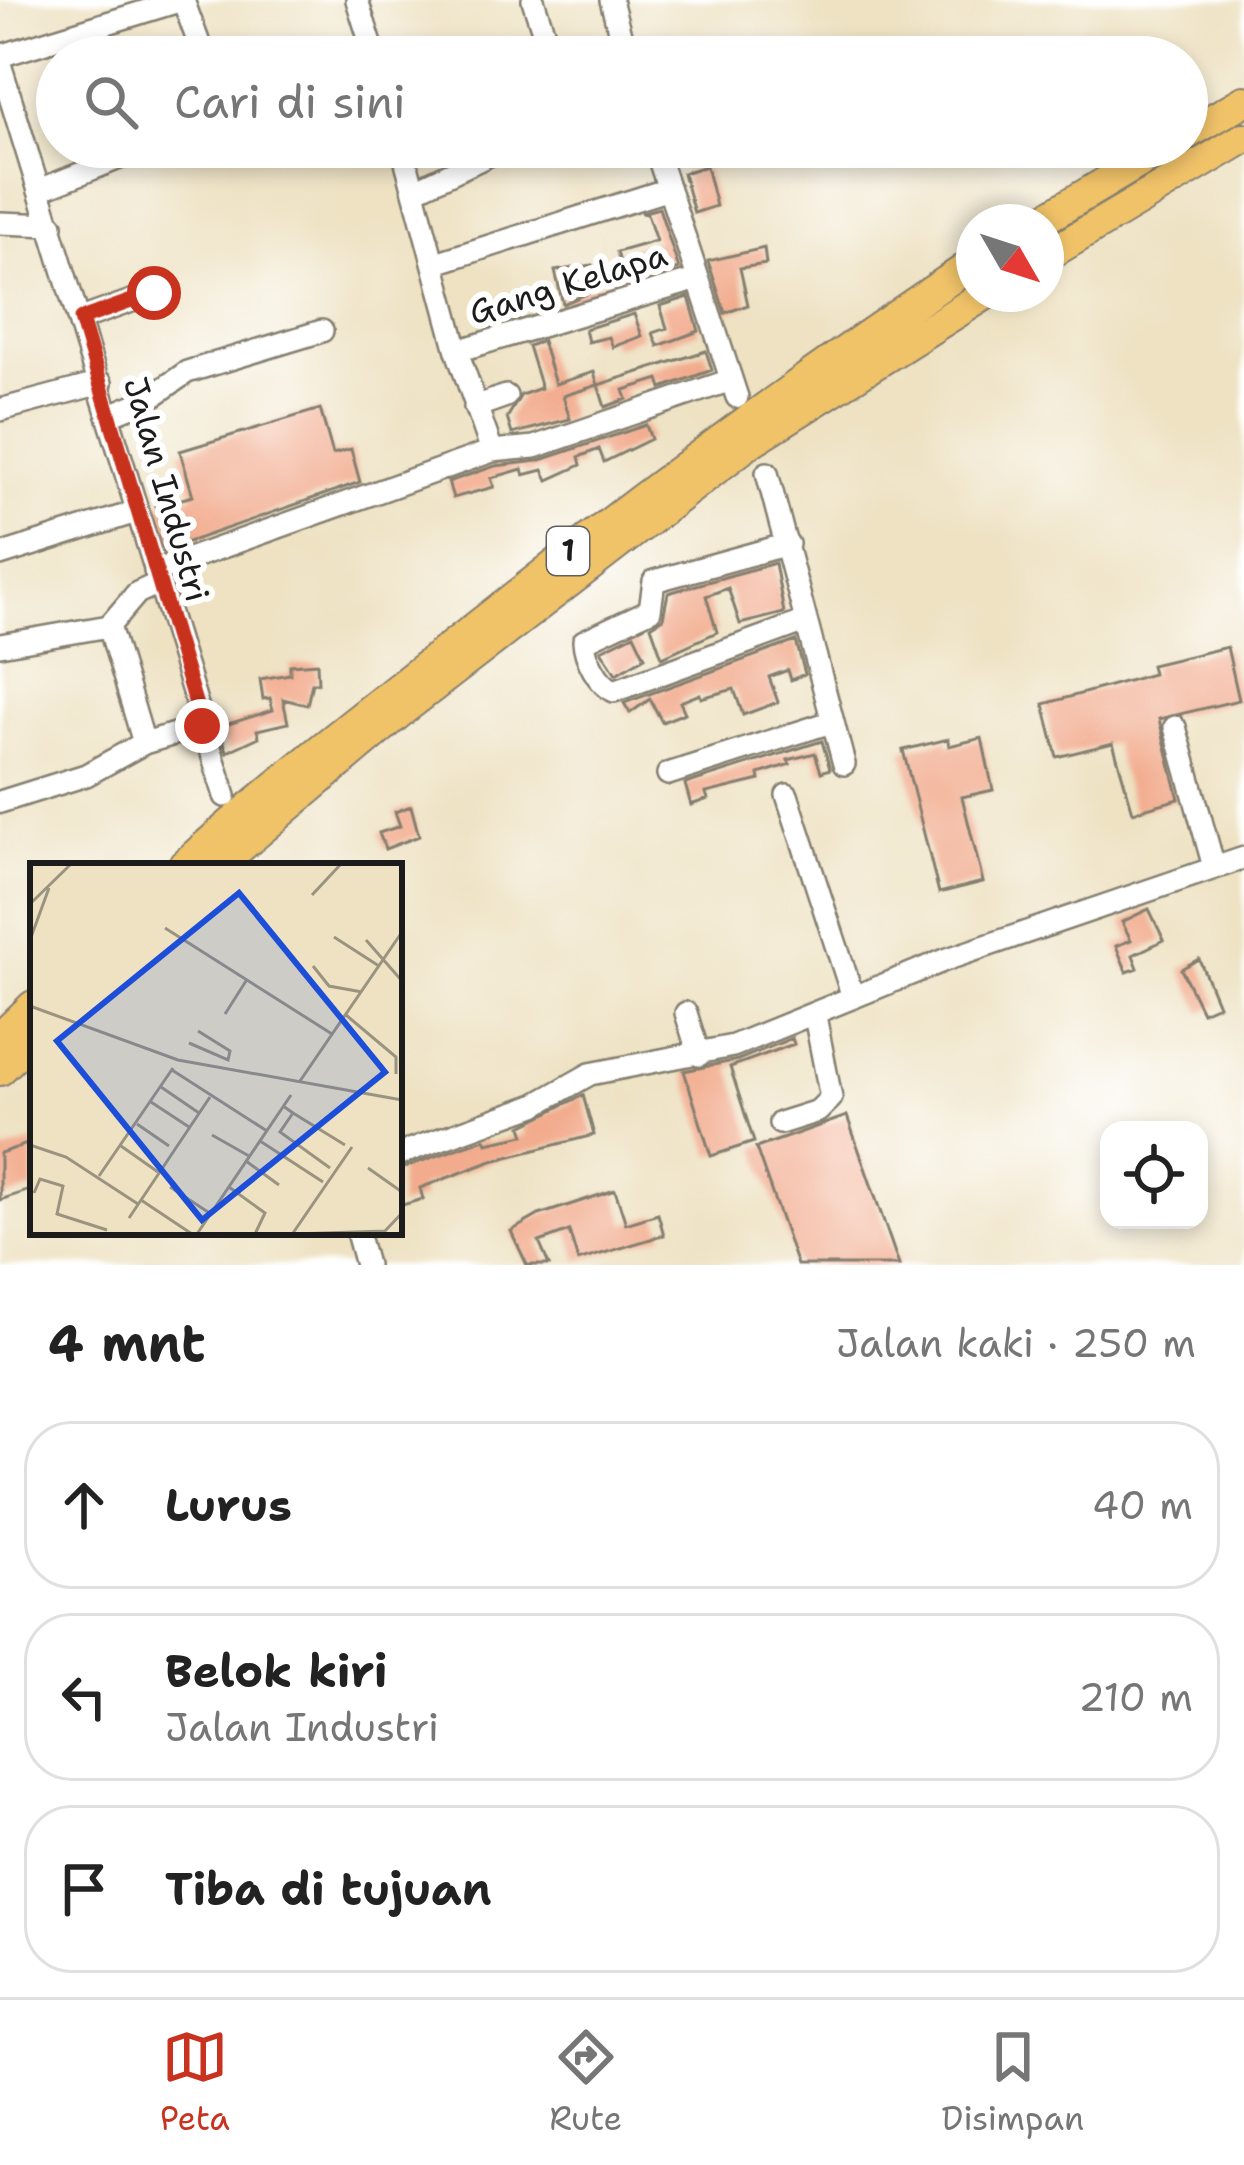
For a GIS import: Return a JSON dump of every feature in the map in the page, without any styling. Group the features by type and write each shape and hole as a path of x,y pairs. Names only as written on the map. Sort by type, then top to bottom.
{"highway":[{"path":"1208,122 1244,101"},
{"path":"1208,159 1244,138"},
{"path":"1064,207 1130,168"},
{"path":"1064,245 1194,168"},
{"name":"1","path":"186,863 314,752 558,559 711,444 956,275"},
{"name":"1","path":"222,863 405,708 752,441 957,312"},
{"path":"0,1038 30,1009"},
{"path":"0,1070 30,1041"}],"street":[{"path":"73,36 183,0 196,36"},
{"path":"358,0 369,36"},
{"path":"533,0 545,36"},
{"path":"611,0 616,36"},
{"path":"0,60 36,48"},
{"name":"Jalan Industri","path":"0,60 225,796"},
{"path":"42,189 94,168"},
{"path":"408,168 458,351 492,452"},
{"path":"415,190 462,168"},
{"path":"0,645 109,626 157,577 492,452 534,447 734,388 662,168"},
{"path":"436,263 669,189"},
{"path":"0,223 52,225"},
{"name":"Gang Kelapa","path":"458,351 698,279"},
{"path":"81,319 154,293"},
{"path":"110,415 147,400 187,372 322,331"},
{"path":"0,410 101,383"},
{"path":"475,407 506,396"},
{"path":"767,473 844,764"},
{"path":"0,555 136,512"},
{"path":"788,544 654,581 650,610 588,636 585,650 600,681 611,691 806,621"},
{"path":"109,626 144,743"},
{"path":"668,774 831,722"},
{"path":"0,802 86,776 144,743 202,726"},
{"path":"1175,727 1214,867"},
{"path":"787,795 853,997"},
{"path":"402,1153 535,1105 590,1074 699,1055 1244,858"},
{"path":"686,1013 699,1055"},
{"path":"780,1123 818,1111 831,1098 815,1016"},
{"path":"358,1235 366,1265"}],"building":[{"path":"706,168 716,206 694,213 683,173"},
{"path":"659,208 679,269 666,273 664,266 624,277 617,252 656,241 647,214 641,213"},
{"path":"764,248 766,264 740,268 748,305 725,313 708,261"},
{"path":"592,265 598,289 563,304 555,271"},
{"path":"689,297 699,331 658,346 653,333 667,328 660,306"},
{"path":"634,314 642,336 613,347 609,337 588,342 585,329"},
{"path":"542,341 555,384 594,372 598,385 563,396 570,419 512,434 507,418 521,395 541,388 528,346"},
{"path":"706,351 712,370 662,388 659,379 624,390 627,399 605,407 598,385"},
{"path":"320,409 333,454 351,449 360,482 168,549 156,506 193,496 180,451"},
{"path":"646,425 651,439 604,462 599,449 579,457 581,465 548,480 543,470 524,475 522,469 491,478 494,487 453,498 448,482 495,466 538,461"},
{"path":"775,563 784,613 740,624 728,588 706,596 717,632 662,657 651,626 663,618 668,593"},
{"path":"634,634 645,657 616,674 601,650"},
{"path":"796,641 805,674 791,680 788,670 769,677 778,702 743,715 734,689 680,702 685,713 662,722 650,699 630,713 624,703"},
{"path":"1227,647 1239,700 1159,719 1179,799 1133,812 1113,743 1057,757 1044,704 1153,674 1151,665"},
{"path":"317,663 318,683 312,683 307,705 283,699 288,723 257,730 259,737 227,752 219,727 273,710 270,698 263,699 260,679 290,674 290,665"},
{"path":"982,738 993,790 962,797 983,882 939,893 903,750 948,739 949,746"},
{"path":"822,741 830,769 821,772 815,753 759,774 760,780 706,793 708,799 691,805 685,784"},
{"path":"411,806 419,836 385,849 379,833 400,826 395,812"},
{"path":"1149,909 1164,940 1133,955 1138,968 1127,972 1116,946 1131,940 1122,922"},
{"path":"1199,959 1218,1005 1202,1012 1181,969"},
{"path":"792,1038 794,1044 730,1067 754,1142 711,1156 684,1071 738,1060"},
{"path":"583,1095 594,1135 492,1161 420,1188 423,1199 402,1205 402,1168 485,1139 487,1143 525,1135 522,1126"},
{"path":"847,1116 899,1265 797,1265 756,1148"},
{"path":"30,1143 30,1190 0,1200 0,1153"},
{"path":"615,1190 626,1224 658,1214 664,1235 578,1261 569,1231 539,1242 549,1265 527,1265 511,1231 539,1215"}],"route":[{"path":"154,293 81,319 202,726"}]}
